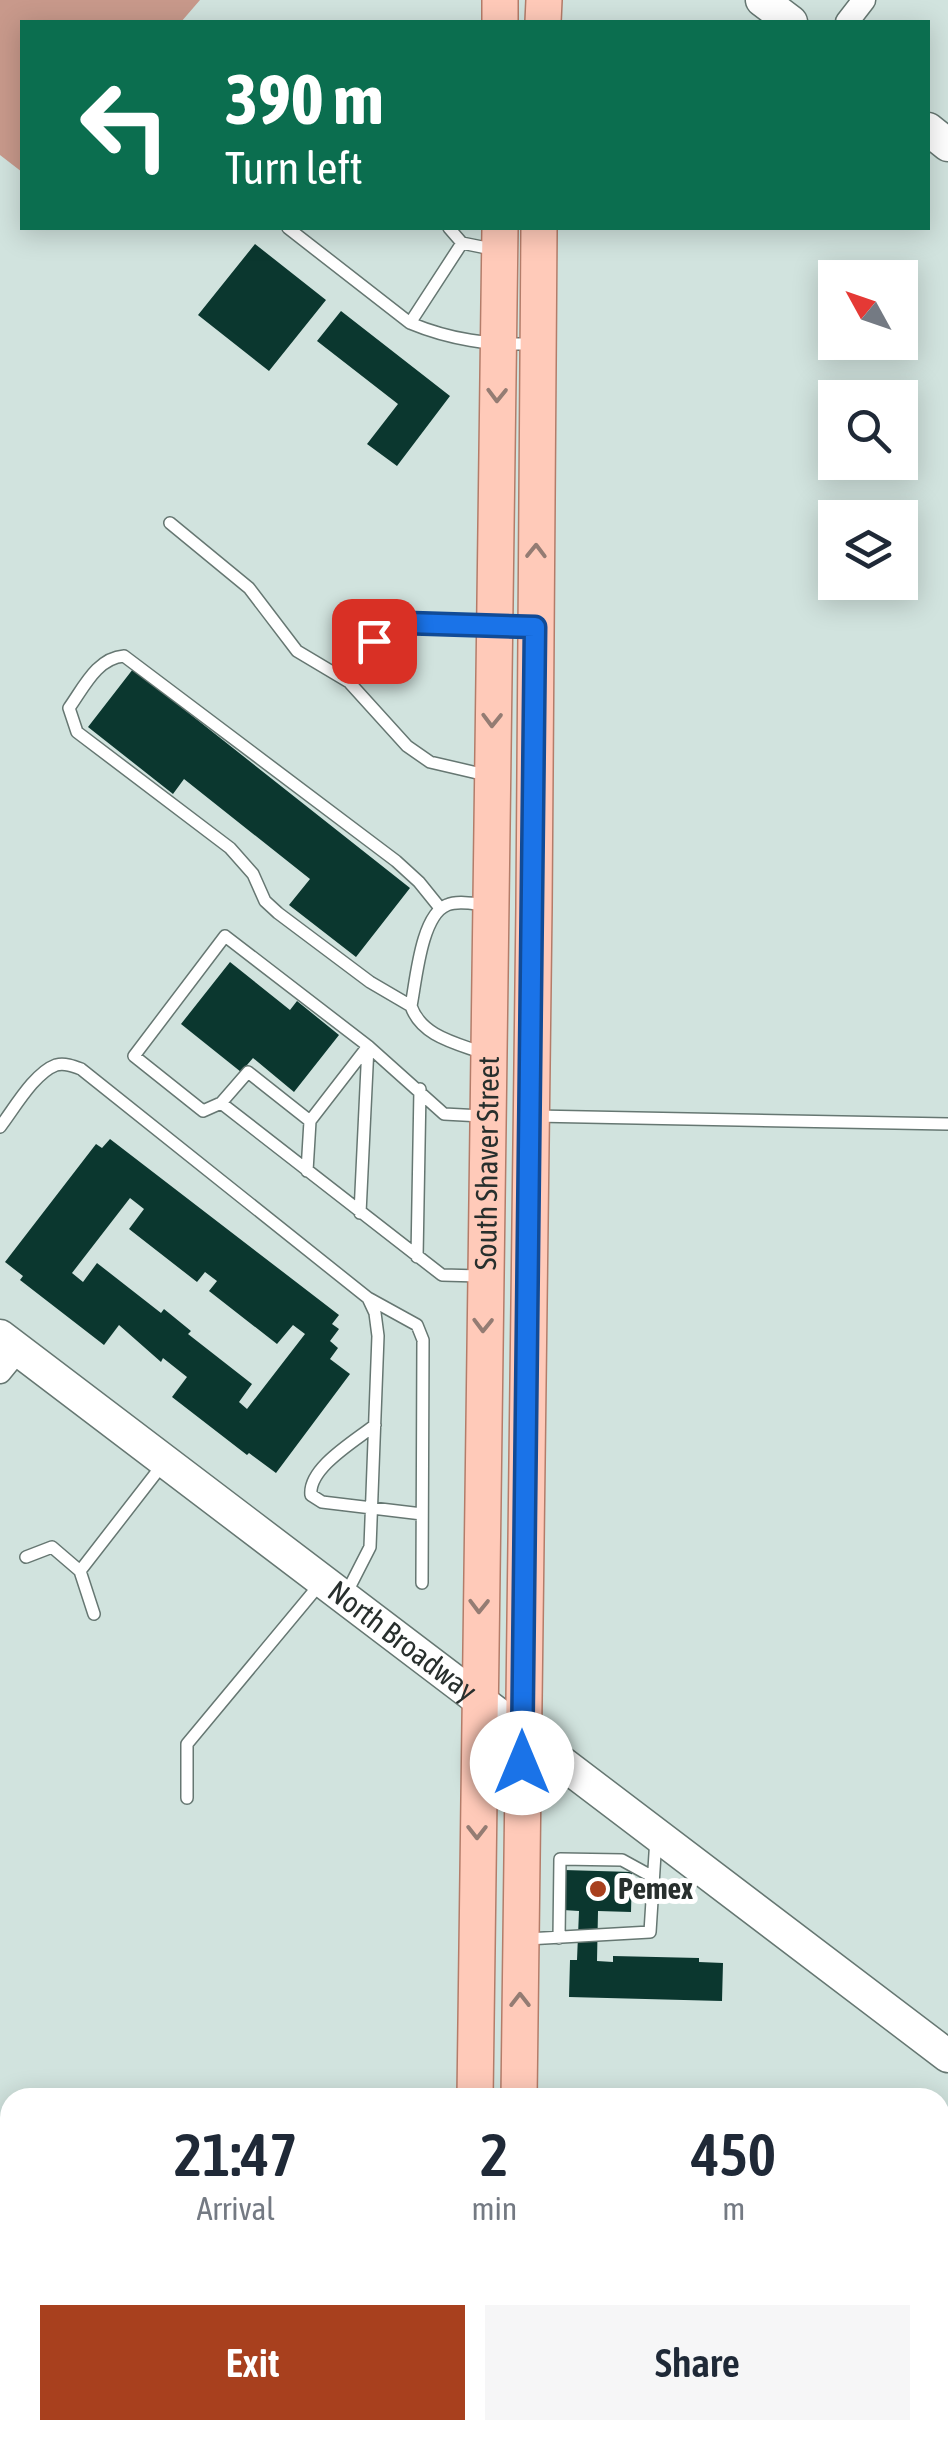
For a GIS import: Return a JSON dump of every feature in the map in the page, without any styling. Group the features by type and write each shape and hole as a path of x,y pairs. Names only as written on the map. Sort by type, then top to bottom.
{"main road":[{"name":"South Shaver Street","path":"519,2088 538,230"},
{"name":"South Shaver Street","path":"475,2088 500,239"},
{"path":"494,624 535,627"},
{"path":"490,905 534,907"},
{"path":"486,1116 531,1116"}],"street":[{"path":"762,0 788,20"},
{"path":"849,20 864,0"},
{"name":"North Broadway","path":"6,1353 166,1460 948,2056"}],"lane":[{"path":"291,230 410,324 442,336 498,345 537,344"},
{"path":"451,230 462,242"},
{"path":"462,242 500,239"},
{"path":"410,324 462,242"},
{"path":"170,523 249,588 297,652 349,682 407,746 430,762 492,777"},
{"path":"349,682 357,664 384,630 407,623 494,624"},
{"path":"411,1006 342,962 265,901 252,874 230,848 77,732 69,708 100,666 111,657 124,656 396,861 440,908"},
{"path":"487,1055 434,1034 415,1019 411,1006 428,923 440,908 450,903 490,905"},
{"path":"310,1121 248,1072 221,1104 203,1111 134,1056 225,936 368,1046 444,1114 486,1116"},
{"path":"308,1171 310,1121 368,1046"},
{"path":"360,1212 368,1046"},
{"path":"0,1126 40,1077 54,1066 67,1064 81,1069 368,1298 417,1325 423,1340 422,1583"},
{"path":"418,1258 420,1090"},
{"path":"221,1104 442,1275 484,1276"},
{"path":"531,1116 948,1124"},
{"path":"188,1798 187,1744 370,1547 378,1336 368,1298"},
{"path":"375,1425 322,1469 309,1490 314,1500 422,1514"},
{"path":"80,1571 166,1460"},
{"path":"26,1557 52,1547 80,1571 94,1614"},
{"path":"521,1940 650,1932 656,1834"},
{"path":"559,1938 560,1859 622,1860 653,1877"}],"shaded area":[{"path":"0,0 200,0 183,20 20,20 20,170 0,155"}],"building":[{"path":"255,244 326,300 269,371 198,315"},
{"path":"341,311 450,396 397,466 367,444 398,404 317,341"},
{"path":"133,669 410,888 356,957 289,905 310,879 184,779 173,794 88,727"},
{"path":"230,962 290,1010 297,1001 339,1035 294,1092 253,1058 241,1072 181,1024"},
{"path":"110,1139 339,1315 332,1324 339,1329 330,1341 338,1348 330,1359 350,1374 276,1473 172,1397 187,1377 163,1358 161,1362 119,1325 104,1345 20,1280 23,1276 5,1262 96,1144 102,1148","holes":["130,1198 144,1209 129,1229 197,1282 205,1272 217,1281 209,1291 277,1344 293,1325 305,1334 247,1409 239,1402 252,1384 188,1334 191,1331 164,1309 161,1313 97,1263 83,1282 72,1273"]},
{"path":"564,1870 632,1872 631,1912 598,1911 597,1961 613,1962 613,1956 699,1958 699,1962 723,1963 722,2001 569,1997 570,1960 577,1960 579,1911 563,1910"}],"place":[{"name":"Pemex","path":"598,1889"}],"route":[{"path":"374,641 384,630 407,623 535,627 522,1763"}]}
